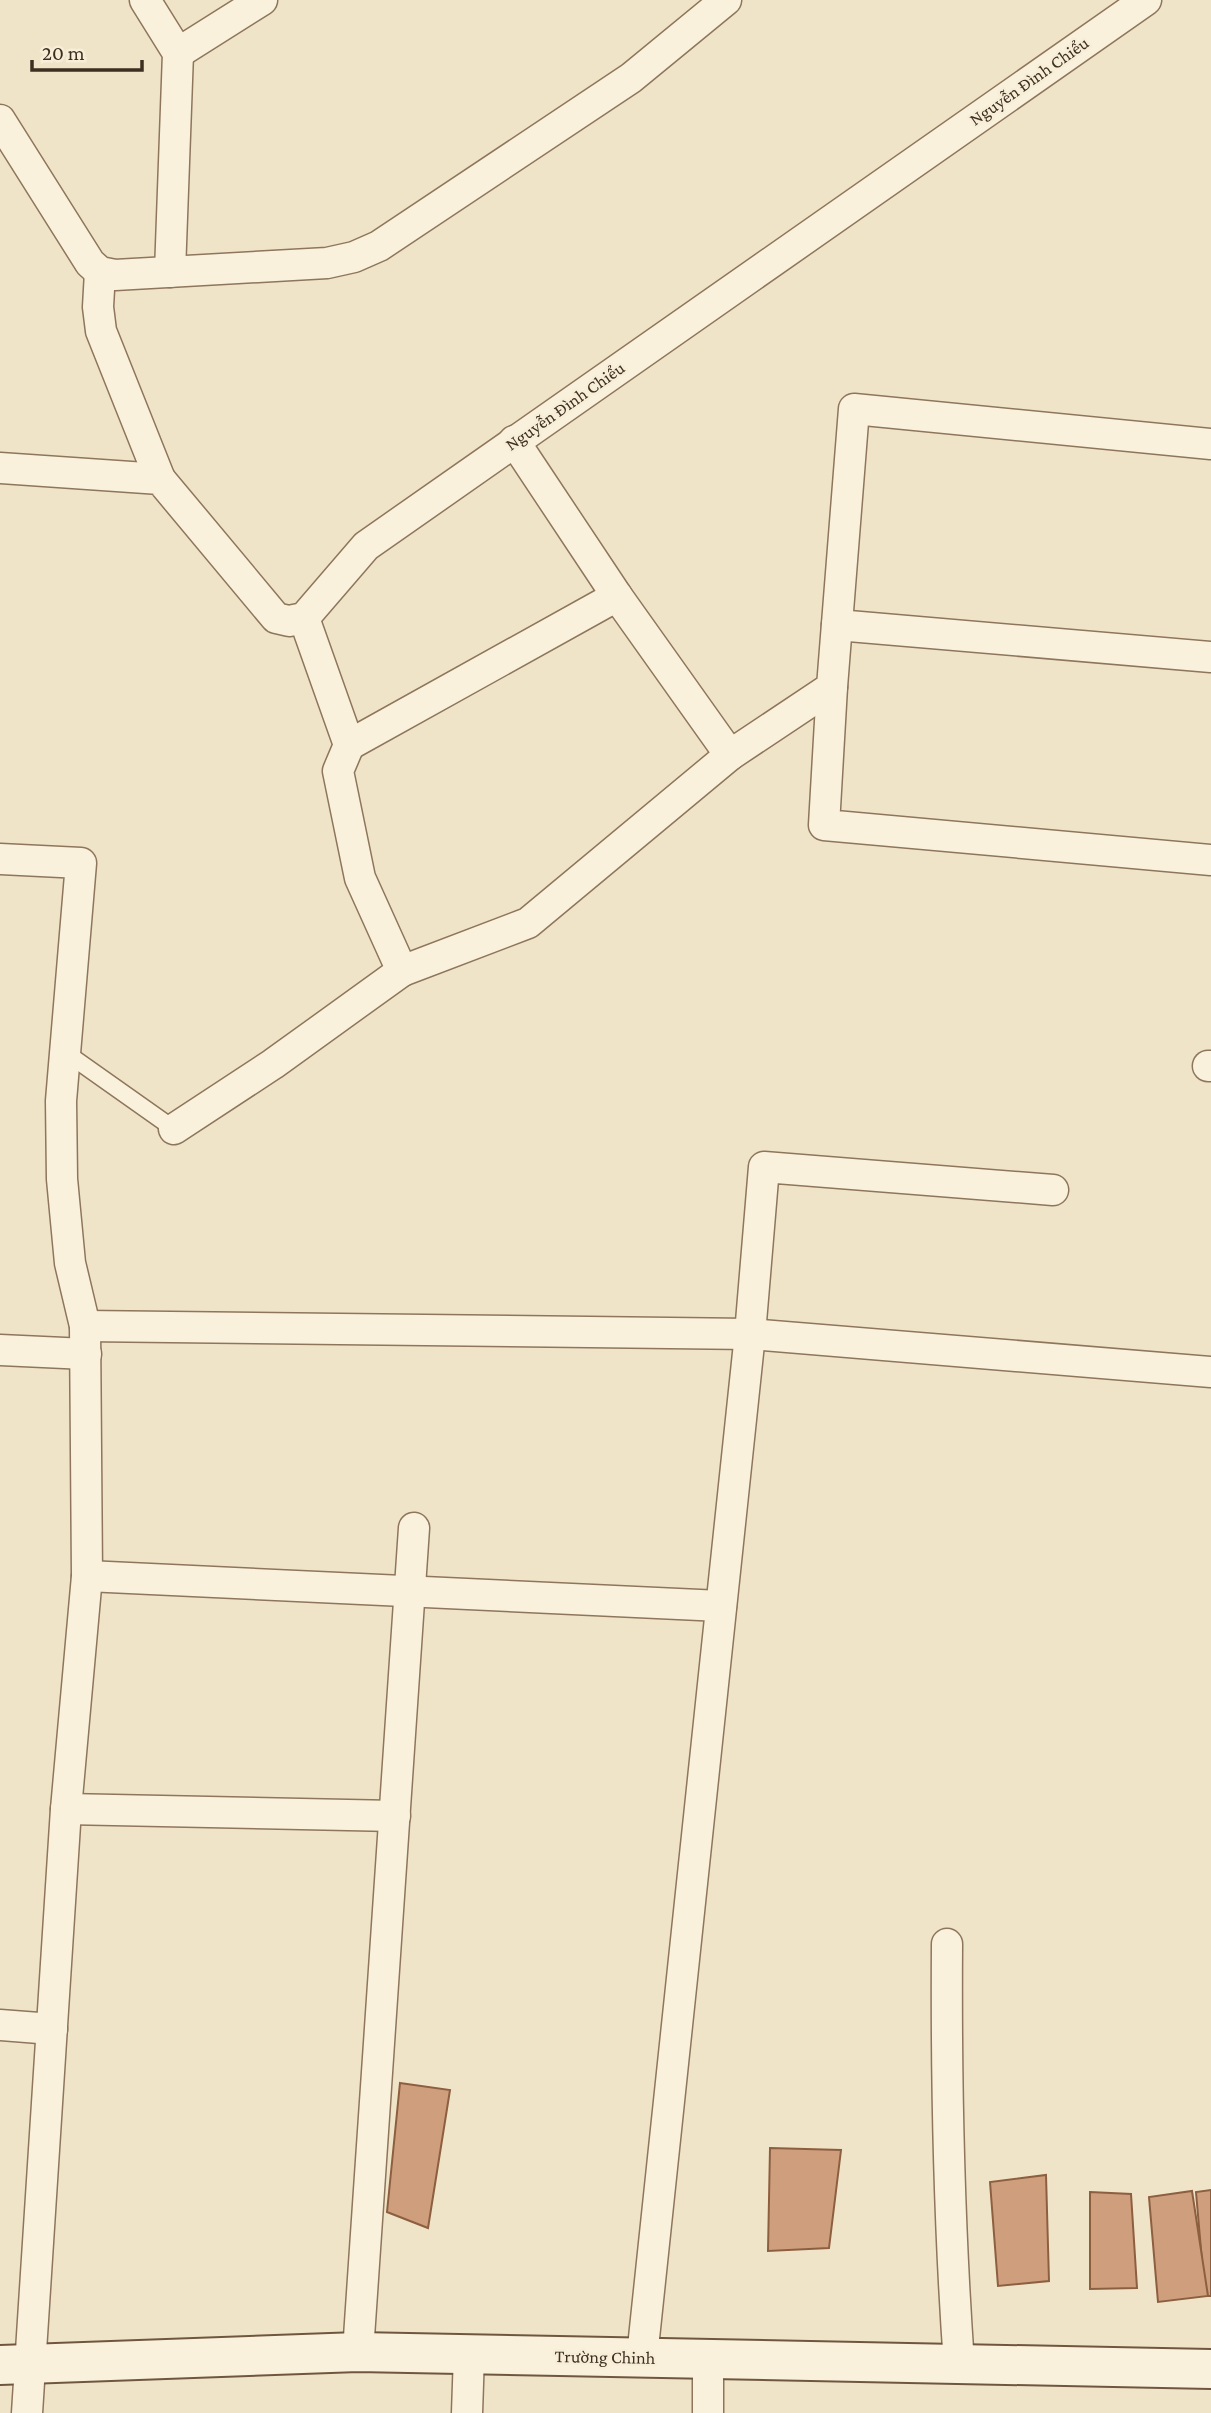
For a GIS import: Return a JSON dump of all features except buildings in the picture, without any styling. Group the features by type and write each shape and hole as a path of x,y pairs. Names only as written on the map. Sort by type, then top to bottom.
{"main road":[{"name":"Trường Chinh","path":"15,2365 358,2352 1211,2369"}],"street":[{"path":"145,0 178,53 170,272"},
{"path":"178,53 262,0"},
{"path":"0,120 90,263 100,272 115,275 327,263 354,257 379,246 631,78 726,0"},
{"name":"Nguyễn Đình Chiểu","path":"304,618 366,546 1146,0"},
{"path":"100,272 98,307 102,331 160,479 276,618 289,621 304,618 349,745"},
{"path":"1211,444 854,409 824,825 1211,860"},
{"path":"514,441 617,596 730,755"},
{"path":"0,468 160,479"},
{"path":"402,971 360,878 338,771 349,745 617,596"},
{"path":"837,625 1211,657"},
{"path":"174,1129 273,1064 402,971 528,923 730,755 832,687"},
{"path":"0,859 81,863 61,1101 62,1179 70,1264 85,1340 87,1576 66,1809 52,2029 15,2365 27,2413"},
{"path":"642,2357 750,1334 764,1167 1053,1190"},
{"path":"0,1350 85,1340 750,1334 1211,1372"},
{"path":"358,2352 414,1528"},
{"path":"87,1576 722,1606"},
{"path":"66,1809 394,1816"},
{"path":"947,1944 946,2082 950,2236 958,2364"},
{"path":"0,2025 52,2029"},
{"path":"467,2413 469,2354"},
{"path":"708,2358 708,2413"}],"lane":[{"path":"65,1052 174,1129"}]}
